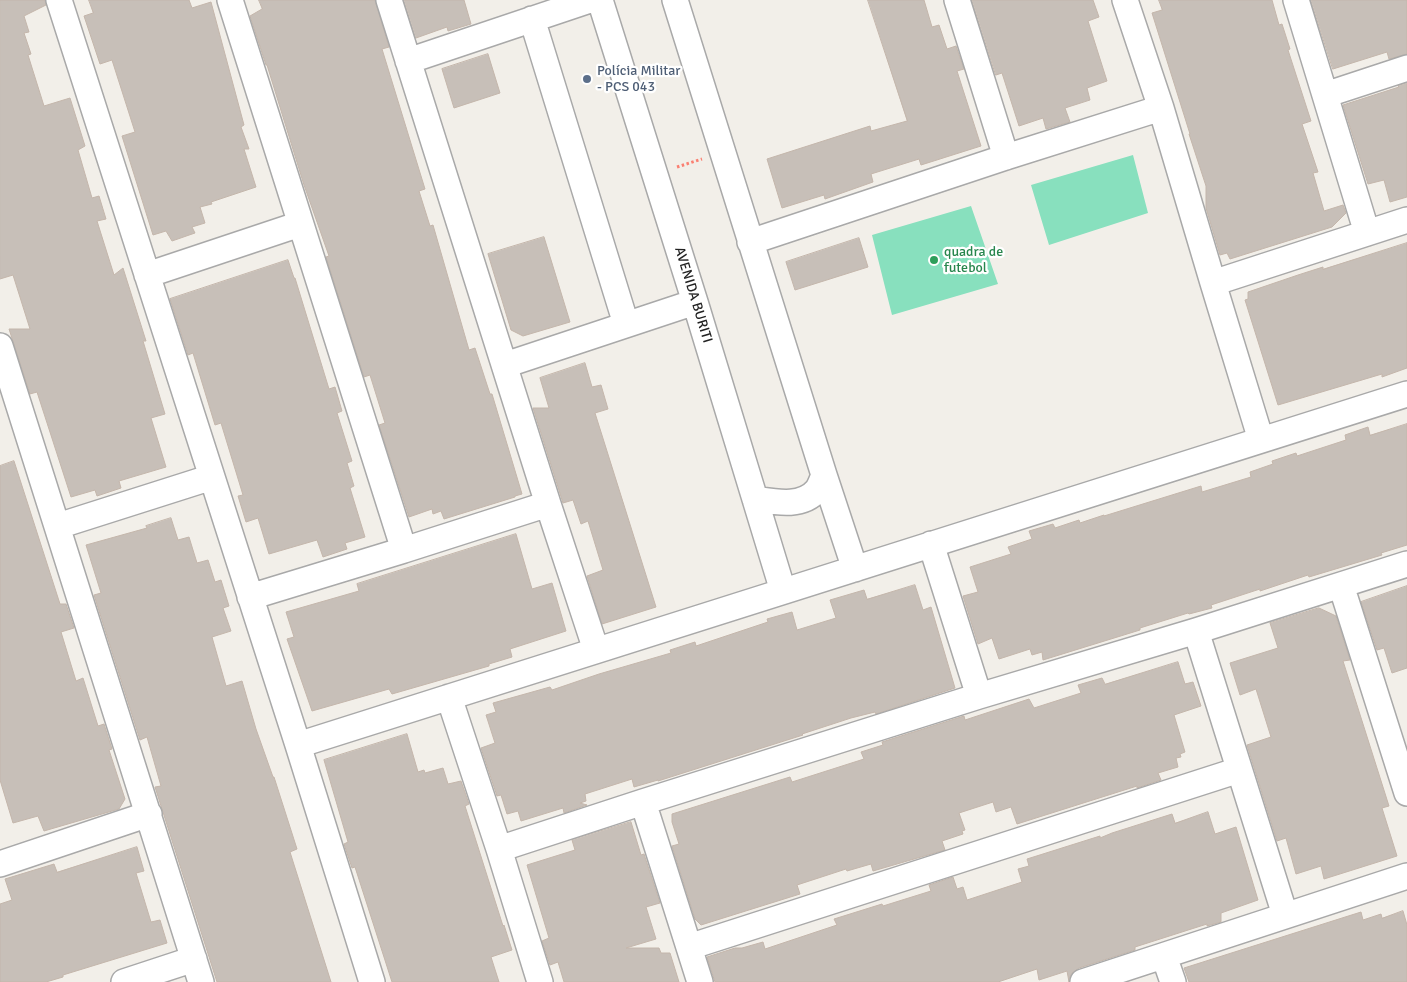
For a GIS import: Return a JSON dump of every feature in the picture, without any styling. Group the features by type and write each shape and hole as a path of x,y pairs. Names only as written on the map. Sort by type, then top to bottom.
{"street":[{"path":"59,0 372,982"},
{"path":"230,0 404,550"},
{"path":"388,0 596,650"},
{"path":"408,61 590,0"},
{"name":"AVENIDA BURITI","path":"600,0 783,591"},
{"path":"675,0 750,242 855,568"},
{"path":"957,0 1006,157"},
{"path":"1126,0 1161,108 1261,440"},
{"path":"1296,0 1367,233"},
{"path":"532,19 626,324"},
{"path":"1325,95 1407,68"},
{"path":"750,242 1161,108"},
{"path":"1213,283 1407,220"},
{"path":"147,275 300,224"},
{"path":"505,365 695,302"},
{"path":"0,346 201,982"},
{"path":"298,745 1407,394"},
{"path":"755,499 788,503 802,500 812,495 819,488 824,475"},
{"path":"58,526 212,477"},
{"path":"250,597 548,504"},
{"path":"931,544 979,696"},
{"path":"499,849 979,696 1196,631 1407,564"},
{"path":"1341,585 1407,793"},
{"path":"1196,631 1285,915"},
{"path":"449,697 540,982"},
{"path":"689,947 1239,770"},
{"path":"643,802 700,982"},
{"path":"1,860 149,814"},
{"path":"1083,982 1407,876"},
{"path":"1164,956 1173,982"},
{"path":"124,982 194,959"}],"path":[{"path":"655,174 722,152"}],"green space":[{"path":"1133,155 1148,213 1049,245 1031,185"},
{"name":"quadra de futebol","path":"971,206 998,284 892,315 872,235"}],"building":[{"path":"0,0 45,0 46,5 24,16 29,32 24,33 31,54 28,55 44,106 70,98 85,146 78,150 92,198 99,196 106,219 97,221 114,275 123,268 146,341 143,341 165,414 151,418 166,467 119,481 121,488 97,496 95,490 71,497 37,392 30,394 9,329 30,329 13,275 0,279"},
{"path":"89,0 189,0 192,8 211,2 244,125 241,127 249,149 244,149 256,187 200,207 205,223 192,227 195,233 172,241 166,231 153,235 122,136 135,132 112,60 100,64 84,16 93,13"},
{"path":"259,0 375,0 389,47 382,49 425,189 419,191 430,226 433,225 469,350 475,348 490,394 492,394 522,494 444,519 441,511 433,514 432,509 409,517 379,425 385,423 370,375 364,377 326,257 329,256 304,185 250,16 262,9"},
{"path":"404,0 464,0 471,24 448,31 447,27 416,38"},
{"path":"868,0 924,0 932,27 939,25 947,49 956,46 964,69 957,71 981,146 921,165 919,159 871,174 873,182 825,199 824,195 782,208 767,159 870,126 871,131 907,121"},
{"path":"972,0 1093,0 1099,17 1088,21 1107,81 1087,88 1090,100 1065,108 1070,122 1046,129 1043,118 1019,126 1002,73 996,75"},
{"path":"1159,0 1272,0 1279,25 1282,24 1290,49 1288,50 1311,121 1302,124 1318,172 1313,173 1324,211 1343,205 1346,213 1332,227 1230,259 1227,253 1220,255 1206,208 1206,186 1152,13 1162,10"},
{"path":"1311,0 1407,0 1407,54 1389,59 1387,52 1333,69"},
{"path":"488,54 500,93 454,108 442,69"},
{"path":"1407,83 1407,197 1390,202 1384,180 1368,184 1343,105"},
{"path":"544,237 570,322 523,336 511,330 488,254"},
{"path":"859,238 868,267 795,290 786,262"},
{"path":"1407,243 1407,368 1382,377 1382,374 1278,405 1245,300 1248,299 1248,292 1323,267 1323,269"},
{"path":"288,260 329,389 335,387 342,411 337,413 352,461 347,463 354,486 350,488 365,537 345,543 347,549 323,557 317,540 269,554 258,518 246,522 238,496 243,495 221,423 215,425 193,353 188,355 170,299"},
{"path":"585,363 592,387 601,385 608,409 595,413 656,607 602,624 587,576 603,570 588,521 581,524 573,500 563,503 533,408 549,408 540,378"},
{"path":"1407,424 1407,545 1381,553 1382,555 1309,577 1308,575 1260,591 1260,589 1211,605 1212,608 1188,613 1043,660 1042,652 1032,655 1030,649 999,659 992,638 978,644 963,596 978,592 970,567 1011,554 1008,547 1032,539 1029,531 1053,524 1055,528 1079,520 1080,523 1201,486 1202,492 1251,477 1250,472 1273,464 1272,461 1296,453 1297,456 1346,440 1345,435 1368,427 1370,435"},
{"path":"14,461 60,604 66,604 74,628 61,632 76,681 83,678 98,726 104,724 112,749 109,750 125,799 119,809 44,831 38,816 13,823 0,780 0,466"},
{"path":"171,518 178,540 189,537 197,563 208,560 215,582 221,580 229,606 223,608 231,631 212,637 226,686 242,681 256,729 274,777 297,849 290,852 331,982 217,982 155,787 161,786 147,737 140,740 94,595 101,593 86,545 147,528 146,526"},
{"path":"516,534 532,589 552,583 566,631 510,649 512,657 489,664 489,666 392,694 389,689 312,711 287,639 294,637 286,612 359,591 357,584"},
{"path":"915,585 923,610 931,607 955,688 876,714 875,712 851,718 658,781 634,787 632,779 585,794 586,801 580,803 587,805 564,813 563,808 521,821 518,811 507,814 501,795 497,796 481,748 495,743 486,715 496,712 493,703 550,687 552,690 671,653 670,650 695,642 696,646 768,622 767,619 792,612 797,630 836,618 830,600 864,590 867,599"},
{"path":"1407,586 1407,668 1392,673 1384,648 1377,650 1361,602"},
{"path":"1319,608 1336,616 1350,660 1343,661 1389,806 1382,808 1397,856 1324,879 1321,866 1296,874 1286,838 1277,841 1247,745 1271,737 1256,689 1240,695 1230,663 1278,648 1270,623"},
{"path":"1178,662 1185,684 1193,682 1201,706 1174,715 1185,752 1180,754 1181,757 1176,758 1178,767 1158,773 1161,780 1017,824 1011,807 996,812 993,802 959,813 965,830 962,831 963,834 942,841 945,850 873,871 871,864 847,871 846,869 797,885 800,894 701,925 695,919 672,846 679,844 672,822 672,814 790,777 792,782 864,759 861,752 883,745 882,742 964,716 965,720 1029,699 1034,708 1081,693 1078,685 1102,678 1105,684"},
{"path":"407,734 418,772 424,770 425,773 443,768 448,784 461,781 469,804 465,806 512,950 491,957 499,982 392,982 355,867 352,868 344,844 348,842 324,760"},
{"path":"1208,812 1215,834 1236,827 1258,900 1221,913 1221,922 1207,926 1207,924 1135,947 1135,950 1079,968 1072,973 1069,982 1067,971 1039,980 1037,969 998,982 715,982 707,957 763,942 765,949 837,925 834,919 931,891 929,885 953,877 957,889 963,887 967,900 1022,882 1018,869 1029,866 1027,859 1100,836 1100,838 1172,814 1175,823"},
{"path":"631,822 641,855 644,854 660,903 646,907 656,939 626,948 659,948 661,953 670,953 679,982 564,982 558,962 550,965 542,941 549,938 527,865 575,850 572,840"},
{"path":"137,847 144,871 136,873 151,922 160,920 167,943 46,982 0,982 0,904 12,900 5,879 54,864 57,872"},
{"path":"1403,911 1407,925 1407,982 1189,982 1184,968 1361,912 1363,920 1381,914 1382,918"}],"place":[{"name":"Polícia Militar - PCS 043","path":"587,79"},
{"name":"quadra de futebol","path":"934,260"}]}
